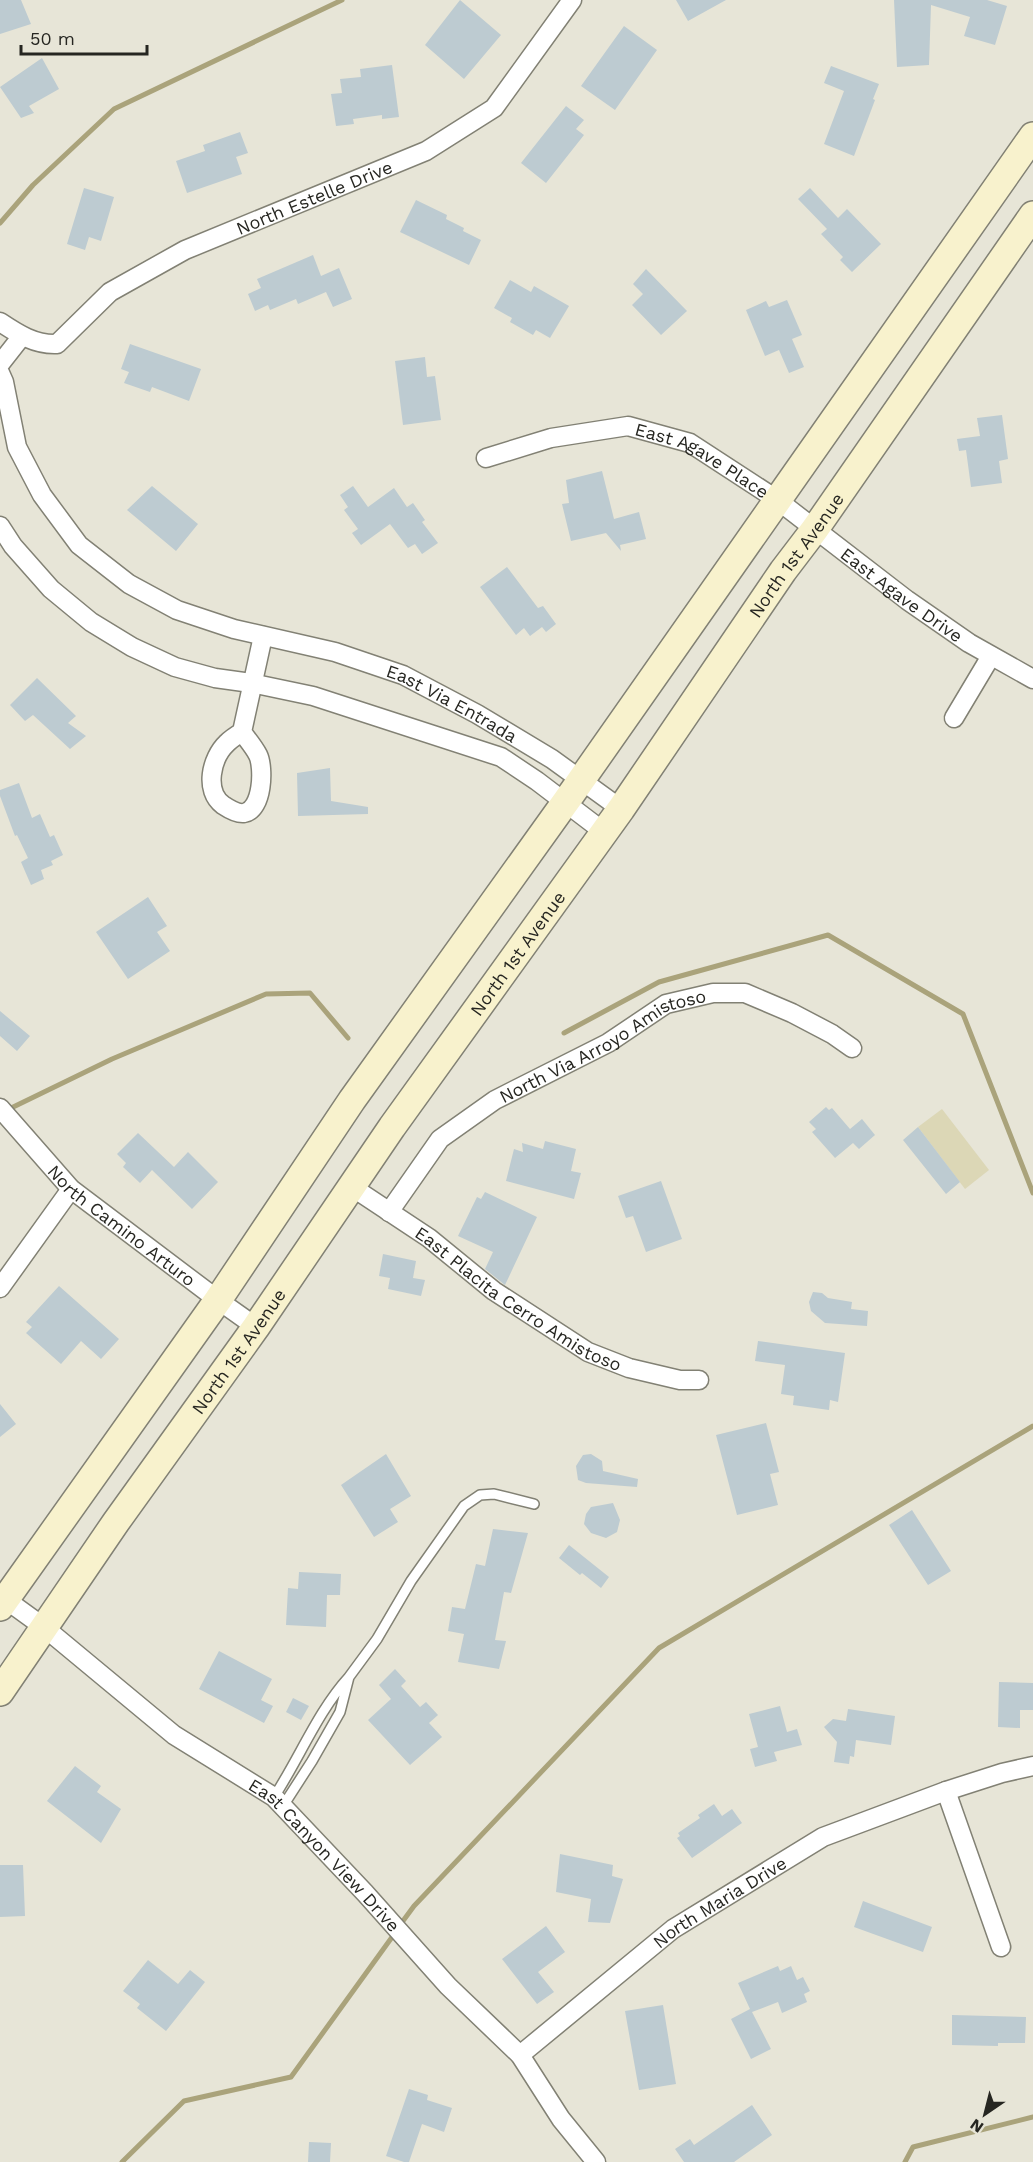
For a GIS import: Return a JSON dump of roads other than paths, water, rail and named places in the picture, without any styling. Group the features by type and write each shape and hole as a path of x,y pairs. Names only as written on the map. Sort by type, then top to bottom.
{"main road":[{"path":"2,1603 218,1300 352,1100 565,803 1033,136"},
{"name":"North 1st Avenue","path":"0,1692 116,1522 256,1327 392,1127 621,809 783,571 1033,215"}],"street":[{"name":"North Estelle Drive","path":"0,322 22,336 48,345 57,344 110,292 185,250 426,151 494,108 572,0"},
{"path":"0,364 22,336"},
{"name":"East Via Entrada","path":"0,373 4,382 17,447 42,495 80,545 129,584 177,610 263,636 335,652 403,675 477,714 552,759 621,809"},
{"name":"East Agave Place","path":"486,458 551,438 628,426 690,443 776,500"},
{"name":"East Agave Drive","path":"776,500 907,600 969,643 1033,679"},
{"name":"East Via Entrada","path":"0,526 13,546 51,589 90,622 132,647 175,667 215,678 313,696 501,757 604,832"},
{"path":"242,732 263,636"},
{"path":"954,718 991,656"},
{"name":"North Via Arroyo Amistoso","path":"389,1212 440,1138 495,1100 608,1043 666,1004 713,993 745,993 792,1013 852,1048"},
{"name":"North Camino Arturo","path":"0,1108 71,1189 256,1327"},
{"name":"East Placita Cerro Amistoso","path":"351,1187 429,1238 494,1291 588,1352 629,1368 680,1380 699,1380"},
{"path":"0,1288 71,1189"},
{"name":"East Canyon View Drive","path":"2,1603 45,1628 174,1735 279,1801 448,1986 520,2055 561,2119 596,2162"},
{"name":"North Maria Drive","path":"520,2055 673,1929 824,1837 946,1791 1002,1773 1033,1766"},
{"path":"946,1791 1001,1947"}],"lane":[{"path":"279,1801 294,1766 333,1694 349,1677 377,1639 416,1574 464,1506 480,1495 494,1494 534,1504"},
{"path":"279,1801 312,1761 340,1712 349,1677"}],"waterway":[{"path":"0,223 33,185 114,109 342,0"},
{"path":"564,1033 659,982 828,935 963,1014 1033,1193"},
{"path":"7,1110 112,1059 266,994 310,993 348,1038"},
{"path":"400,1925 414,1906 659,1648 1033,1426"},
{"path":"122,2162 184,2101 291,2077 395,1933"},
{"path":"905,2162 913,2147 1033,2117"}]}
